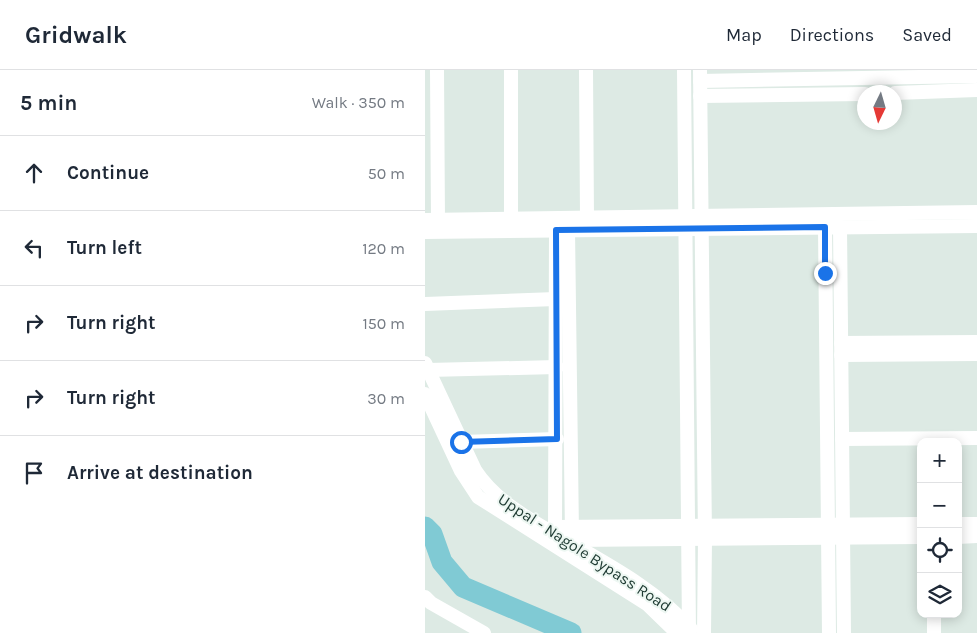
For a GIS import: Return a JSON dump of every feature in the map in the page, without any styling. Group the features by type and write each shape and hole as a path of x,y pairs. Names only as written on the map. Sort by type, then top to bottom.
{"street":[{"path":"437,70 431,220 587,218 825,227 977,226"},
{"path":"511,70 511,219"},
{"path":"585,70 587,218"},
{"path":"684,70 690,533 687,632"},
{"path":"704,633 705,532 700,76 968,74 975,95 902,93"},
{"path":"700,96 857,94"},
{"path":"702,223 977,212"},
{"path":"425,232 562,230 686,223"},
{"path":"825,227 829,633"},
{"path":"840,227 844,633"},
{"path":"562,230 556,298 557,439 555,531 572,537 705,532 828,531 917,537"},
{"path":"562,230 572,537"},
{"path":"425,304 556,298"},
{"path":"841,349 977,342"},
{"path":"841,349 977,354"},
{"path":"427,366 557,367"},
{"name":"Uppal - Nagole Bypass Road","path":"427,366 461,442 485,485 555,531"},
{"name":"Uppal - Nagole Bypass Road","path":"425,394 461,471 478,497 647,604 687,632"},
{"path":"842,439 977,438"},
{"path":"461,442 557,439"},
{"path":"843,531 917,524"},
{"path":"962,524 977,524"},
{"path":"962,536 977,536"},
{"name":"Uppal - Nagole Bypass Road","path":"572,537 654,594 676,612 687,632"},
{"path":"425,597 431,603 484,633"},
{"path":"934,618 934,633"}],"waterway":[{"path":"425,527 432,534 442,562 463,587 571,633"}],"route":[{"path":"461,442 557,439 556,230 825,227 825,273"}]}
